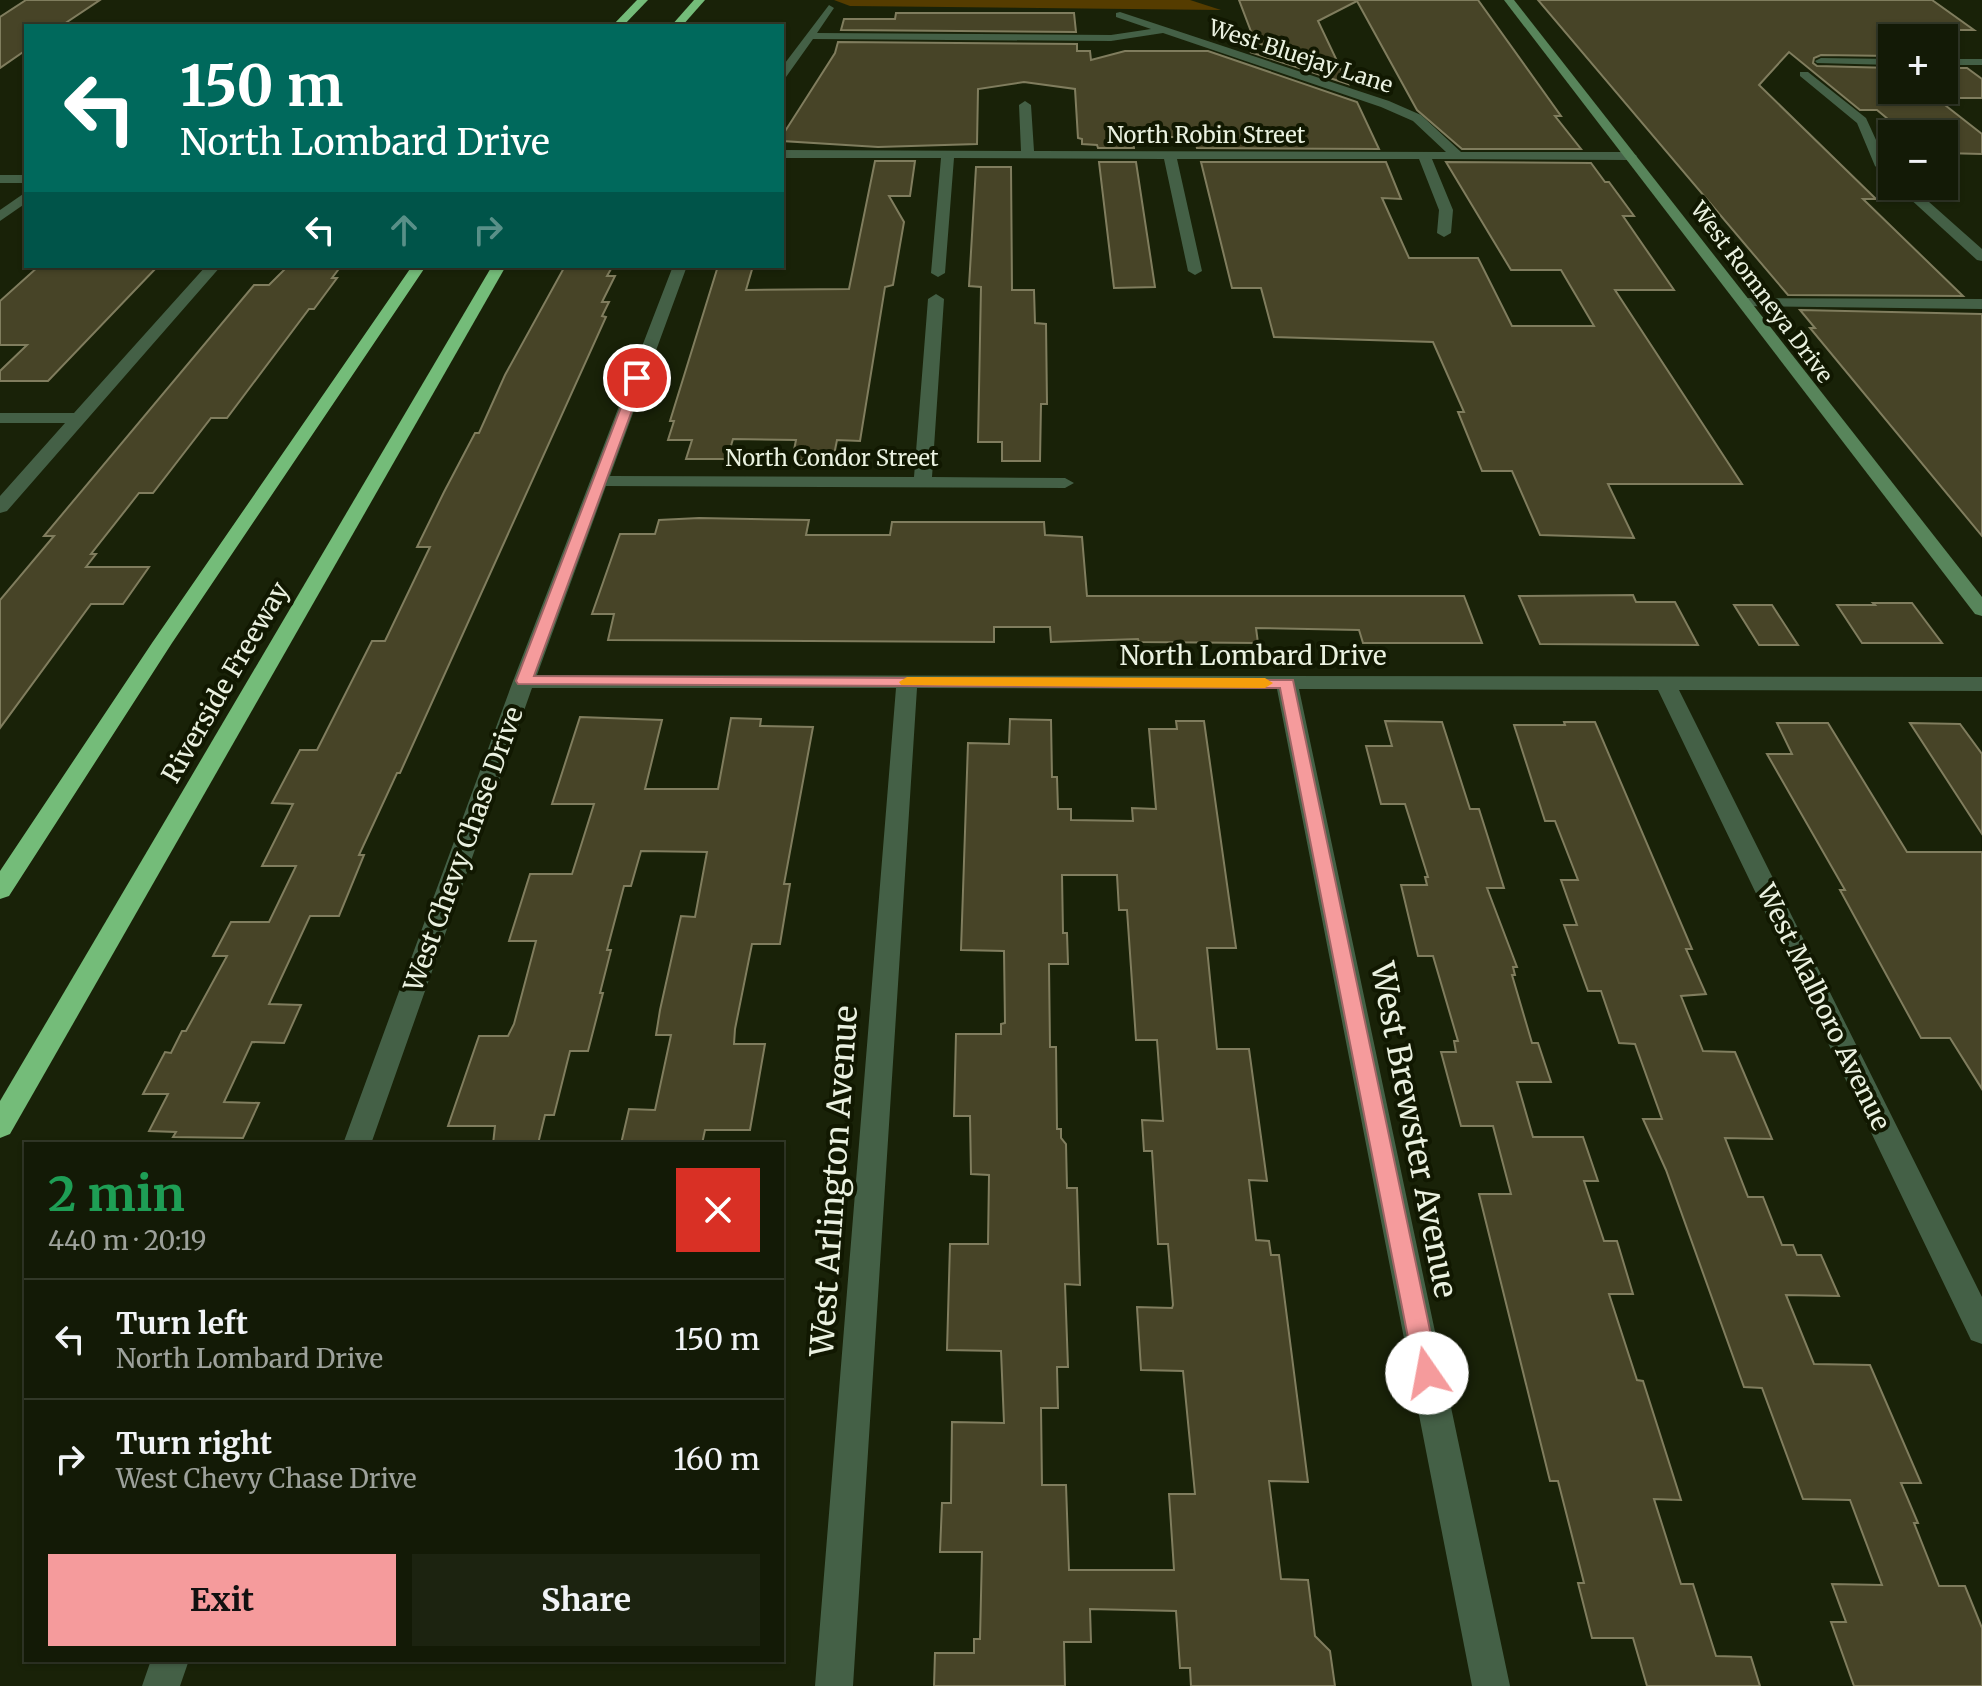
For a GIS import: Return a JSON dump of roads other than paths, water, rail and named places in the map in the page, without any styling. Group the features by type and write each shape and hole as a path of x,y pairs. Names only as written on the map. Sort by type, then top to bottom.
{"highway":[{"path":"621,22 640,0"},
{"path":"678,24 700,0"},
{"path":"0,890 162,643 418,268"},
{"name":"Riverside Freeway","path":"0,1126 498,268"}],"street":[{"name":"West Romneya Drive","path":"1509,0 1982,610"},
{"path":"784,72 829,8"},
{"name":"West Bluejay Lane","path":"1120,15 1385,104 1417,118 1458,156"},
{"path":"808,36 1111,38 1161,30"},
{"path":"1821,61 1878,62"},
{"path":"1958,62 1982,62"},
{"path":"1804,74 1862,121 1878,159"},
{"path":"1025,105 1028,155"},
{"name":"North Robin Street","path":"784,154 1631,156"},
{"path":"938,273 948,155"},
{"path":"1170,155 1195,271"},
{"path":"1424,156 1446,210 1444,233"},
{"path":"0,179 24,179"},
{"path":"0,217 24,198"},
{"path":"1919,200 1982,257"},
{"path":"0,507 212,268"},
{"name":"West Chevy Chase Drive","path":"358,1142 524,681 679,268"},
{"path":"923,482 936,299"},
{"path":"1744,303 1982,304"},
{"path":"0,418 79,418"},
{"name":"North Condor Street","path":"599,481 1065,483"},
{"name":"North Lombard Drive","path":"524,681 1982,684"},
{"name":"West Arlington Avenue","path":"834,1686 907,682"},
{"name":"West Brewster Avenue","path":"1287,683 1491,1686"},
{"name":"West Malboro Avenue","path":"1666,685 1982,1330"},
{"path":"161,1686 169,1662"}]}
